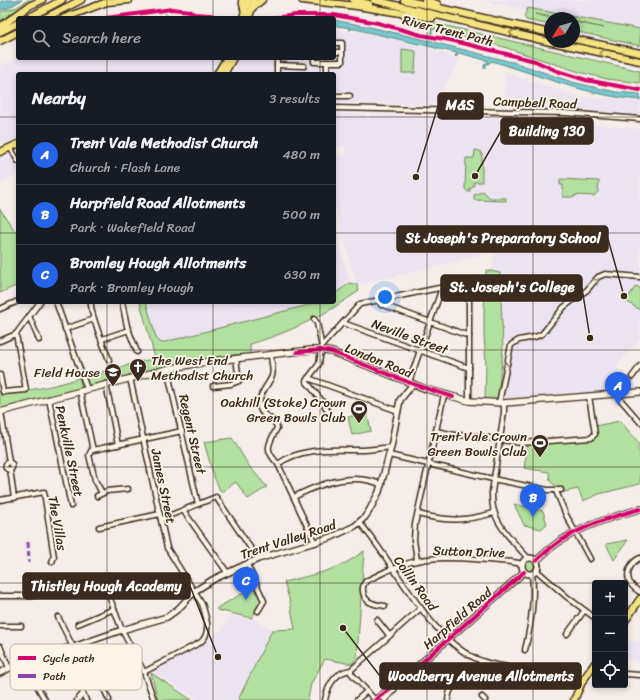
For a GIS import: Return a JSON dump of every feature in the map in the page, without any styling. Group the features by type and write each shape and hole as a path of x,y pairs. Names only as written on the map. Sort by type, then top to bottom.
{"main road":[{"path":"0,27 29,6 42,0"},
{"path":"32,16 62,0"},
{"path":"49,16 81,0"},
{"path":"69,16 107,2 129,0"},
{"path":"242,0 247,14"},
{"path":"247,14 248,0"},
{"path":"247,14 254,0"},
{"path":"247,14 262,0"},
{"path":"302,0 357,6 462,22"},
{"path":"353,0 421,16"},
{"path":"374,0 544,40"},
{"path":"404,0 544,32"},
{"path":"419,0 466,14"},
{"path":"425,0 466,14"},
{"path":"0,32 16,24"},
{"path":"0,41 16,33"},
{"path":"0,41 16,37"},
{"path":"580,40 640,53"},
{"path":"579,48 640,61"},
{"path":"218,72 226,60"},
{"path":"225,72 232,60"},
{"path":"3,149 16,145"},
{"name":"London Road","path":"1,412 167,369 206,362 320,348 444,395 469,401 502,403 640,392"},
{"path":"628,617 640,599"},
{"path":"574,700 582,682 592,668"}],"street":[{"path":"314,60 314,62 342,62 342,43 336,43"},
{"path":"336,52 342,52"},
{"path":"277,60 277,72"},
{"path":"327,62 327,72"},
{"path":"277,65 304,66"},
{"path":"336,96 350,96"},
{"name":"Campbell Road","path":"336,108 566,113 640,119"},
{"path":"3,149 16,159"},
{"path":"536,561 528,558 504,530 494,513 492,503 493,479 504,412 502,403 511,345 519,340 542,334 564,307 587,290 598,278 605,274 640,277"},
{"path":"320,348 360,304 484,279"},
{"path":"469,282 469,401"},
{"path":"411,383 420,350 442,288"},
{"path":"380,301 383,306 469,336"},
{"path":"0,309 16,302"},
{"path":"0,341 16,334 38,304"},
{"path":"57,304 87,390"},
{"path":"90,304 109,360"},
{"path":"122,304 129,330 137,352"},
{"path":"29,316 38,340"},
{"path":"65,329 94,318"},
{"path":"314,319 317,322 320,343 319,364 306,382 322,401 330,415"},
{"name":"Neville Street","path":"343,323 469,368"},
{"path":"102,339 129,330"},
{"path":"0,375 3,392 26,390 16,334"},
{"path":"271,354 273,373 263,391 259,405 262,413 277,425 268,449 269,454 278,464 315,543"},
{"path":"213,386 231,384 240,381 236,358"},
{"path":"632,376 640,366"},
{"name":"Regent Street","path":"167,369 198,504"},
{"name":"James Street","path":"130,378 167,548 195,591 205,614 208,629 201,642 144,672"},
{"path":"308,378 398,411"},
{"name":"Trent Valley Road","path":"79,644 167,617 178,609 195,591 206,583 227,572 258,560 315,543 347,531 359,522 365,517 382,485 400,400 411,383"},
{"path":"106,384 118,445"},
{"path":"80,391 93,450"},
{"path":"619,394 620,399 640,422"},
{"path":"417,560 414,540 418,514 444,395"},
{"path":"436,431 455,435 476,436 521,443 591,438 594,437 595,434 589,396"},
{"name":"Penkville Street","path":"49,400 71,506"},
{"path":"1,412 9,462 13,466 10,469 14,498"},
{"path":"102,493 96,480 89,455 91,451 182,431"},
{"path":"278,464 284,459 293,456 323,450 362,450 391,447"},
{"path":"389,455 493,479 556,491 561,490"},
{"path":"294,498 306,491 324,484 345,480 377,482 382,485"},
{"path":"98,496 102,493 126,488"},
{"path":"556,491 566,515 590,559"},
{"name":"The Villas","path":"0,500 44,492 54,557 52,562"},
{"path":"161,519 216,497 258,560"},
{"path":"536,561 564,538 575,532 611,517 640,509"},
{"path":"183,510 227,572"},
{"path":"418,514 434,518 462,520 477,518 494,513"},
{"path":"99,528 160,514"},
{"name":"Collin Road","path":"359,522 394,568 421,608 448,639 463,652 482,662 582,682"},
{"name":"Sutton Drive","path":"385,606 368,601 365,598 363,591 366,581 394,568 417,560 451,558 522,564"},
{"path":"528,558 522,564 524,572 534,572 592,616"},
{"path":"640,558 631,564 629,571 629,581 633,587 640,592"},
{"path":"525,650 530,628 534,572 538,565 536,561"},
{"path":"247,564 264,602 258,611"},
{"name":"Harpfield Road","path":"375,700 403,679 524,572"},
{"path":"0,596 54,592 92,582 100,585 109,596 122,630 129,644"},
{"path":"325,700 328,688 335,678 343,671 351,670 421,608"},
{"path":"78,624 114,609"},
{"path":"567,634 584,611"},
{"path":"58,617 72,644"},
{"path":"377,620 389,635"},
{"path":"0,626 21,626"},
{"path":"0,646 9,668"},
{"path":"448,700 452,689 482,662"},
{"name":"Trent Valley Road","path":"0,673 9,668"},
{"path":"142,668 154,700"},
{"path":"351,670 351,673 375,700"},
{"path":"628,674 640,675"},
{"name":"Harpfield Road","path":"384,700 403,679"},
{"path":"38,690 45,700"},
{"path":"81,690 86,700"},
{"path":"104,690 109,700"},
{"path":"358,700 367,691"},
{"path":"77,700 83,694"}],"shaded area":[{"path":"482,0 640,0 640,35 580,22 580,12 544,12 544,15"},
{"path":"336,31 369,33 403,41 460,59 441,92 440,104 336,103 336,72 233,72 237,60 336,60"},
{"path":"16,60 220,60 213,72 16,72 16,140 5,144 0,142 0,66"},
{"path":"506,73 580,97 640,101 640,115 503,106"},
{"path":"336,114 366,114 367,119 369,119 369,114 562,119 563,126 569,126 569,136 572,137 579,123 640,129 640,275 606,271 597,275 559,308 542,332 536,335 517,338 509,343 503,340 500,273 491,271 495,250 459,261 357,285 336,209 336,156 345,155 344,146 336,146"},
{"path":"0,156 5,156 13,159 16,164 16,174 0,184"},
{"path":"336,231 350,283 336,293"},
{"path":"609,276 640,279 640,339 616,366 634,384 635,391 597,393 575,392 502,399 512,347 520,341 534,340 543,337 565,309 588,292 596,281"},
{"path":"147,304 312,304 161,343 156,338"},
{"path":"232,613 252,618 272,630 238,700 197,700 152,671 204,643 223,629"},
{"path":"630,640 640,643 640,661 628,659"}],"green space":[{"path":"28,0 32,0 0,21 0,12 17,7"},
{"path":"528,8 549,12 544,12 544,16 535,14 544,16 544,24 526,20 524,16"},
{"path":"580,18 640,29 640,46 580,32 580,23 604,28 580,22"},
{"path":"434,23 640,71 640,83 607,79 579,72 504,47 433,29"},
{"path":"402,49 416,51 415,73 402,73"},
{"path":"475,150 480,151 482,154 482,182 474,182 474,186 470,189 470,192 468,192 465,189 466,158 474,158"},
{"path":"560,179 599,181 598,192 594,196 575,195 575,197 563,197 563,185 560,185"},
{"path":"483,191 490,198 506,198 506,201 474,200 474,195"},
{"path":"0,209 16,231 16,286 0,293"},
{"path":"486,270 500,273 503,349 498,397 495,401 485,401 486,366 484,310"},
{"path":"350,283 357,285 359,291 330,310 311,320 292,329 250,344 250,354 229,355 189,361 88,386 84,377 155,358 141,304 147,304 156,338 161,343 312,304 336,304 336,293"},
{"path":"636,286 640,288 640,310 626,301"},
{"path":"79,378 82,388 0,410 0,389 1,393 30,390 60,384"},
{"name":"Oakhill (Stoke) Crown Green Bowls Club","path":"367,413 371,431 352,435 348,417"},
{"path":"620,421 640,444 637,448 640,452 640,484 599,494 583,501 578,489 564,492 563,487 558,488 550,481 549,472 524,468 528,444 593,439 597,435 595,426"},
{"path":"232,438 249,466 267,487 248,499 236,482 221,492 214,477 204,442"},
{"path":"514,504 543,511 547,524 541,529 524,525"},
{"path":"628,540 614,560 606,544"},
{"path":"364,551 357,658 352,664 325,659 311,684 308,700 238,700 272,630 295,629 290,602 284,582 326,571 345,563"},
{"path":"530,560 534,562 536,566 534,570 530,572 526,570 524,566 526,562"},
{"path":"255,585 261,599 252,618 217,610 217,608"},
{"path":"151,673 192,700 158,700"}],"water":[{"path":"6,0 22,0 8,8 0,10 0,2"},
{"path":"336,20 430,41 432,24 433,42 516,63 572,82 616,92 640,94 640,100 621,98 584,90 492,61 484,68 484,64 489,61 459,53 456,57 455,56 457,53 355,29 349,30 351,28 337,26"}],"waterway":[{"path":"164,12 168,16"}],"marked path":[{"path":"28,542 29,563"}],"cycle path":[{"path":"121,16 172,9 190,11 194,14 213,16"},
{"name":"River Trent Path","path":"288,16 334,15 378,23 421,35 450,40 535,61 557,71 586,80 640,90"},
{"path":"297,352 321,350 332,352 413,384 453,397"},
{"path":"536,561 557,543 574,533 601,521 640,509"},
{"path":"375,700 403,679 524,572"}],"place":[{"name":"Building 130","path":"475,176"},
{"name":"M&S","path":"416,177"},
{"name":"St Joseph's Preparatory School","path":"624,296"},
{"name":"St. Joseph's College","path":"590,338"},
{"name":"The West End Methodist Church","path":"138,382"},
{"name":"Field House","path":"113,387"},
{"name":"Trent Vale Methodist Church","path":"618,405"},
{"name":"Oakhill (Stoke) Crown Green Bowls Club","path":"359,424"},
{"name":"Trent Vale Crown Green Bowls Club","path":"540,458"},
{"name":"Harpfield Road Allotments","path":"533,517"},
{"name":"Bromley Hough Allotments","path":"246,600"},
{"name":"Woodberry Avenue Allotments","path":"343,628"},
{"name":"Thistley Hough Academy","path":"218,657"}]}
